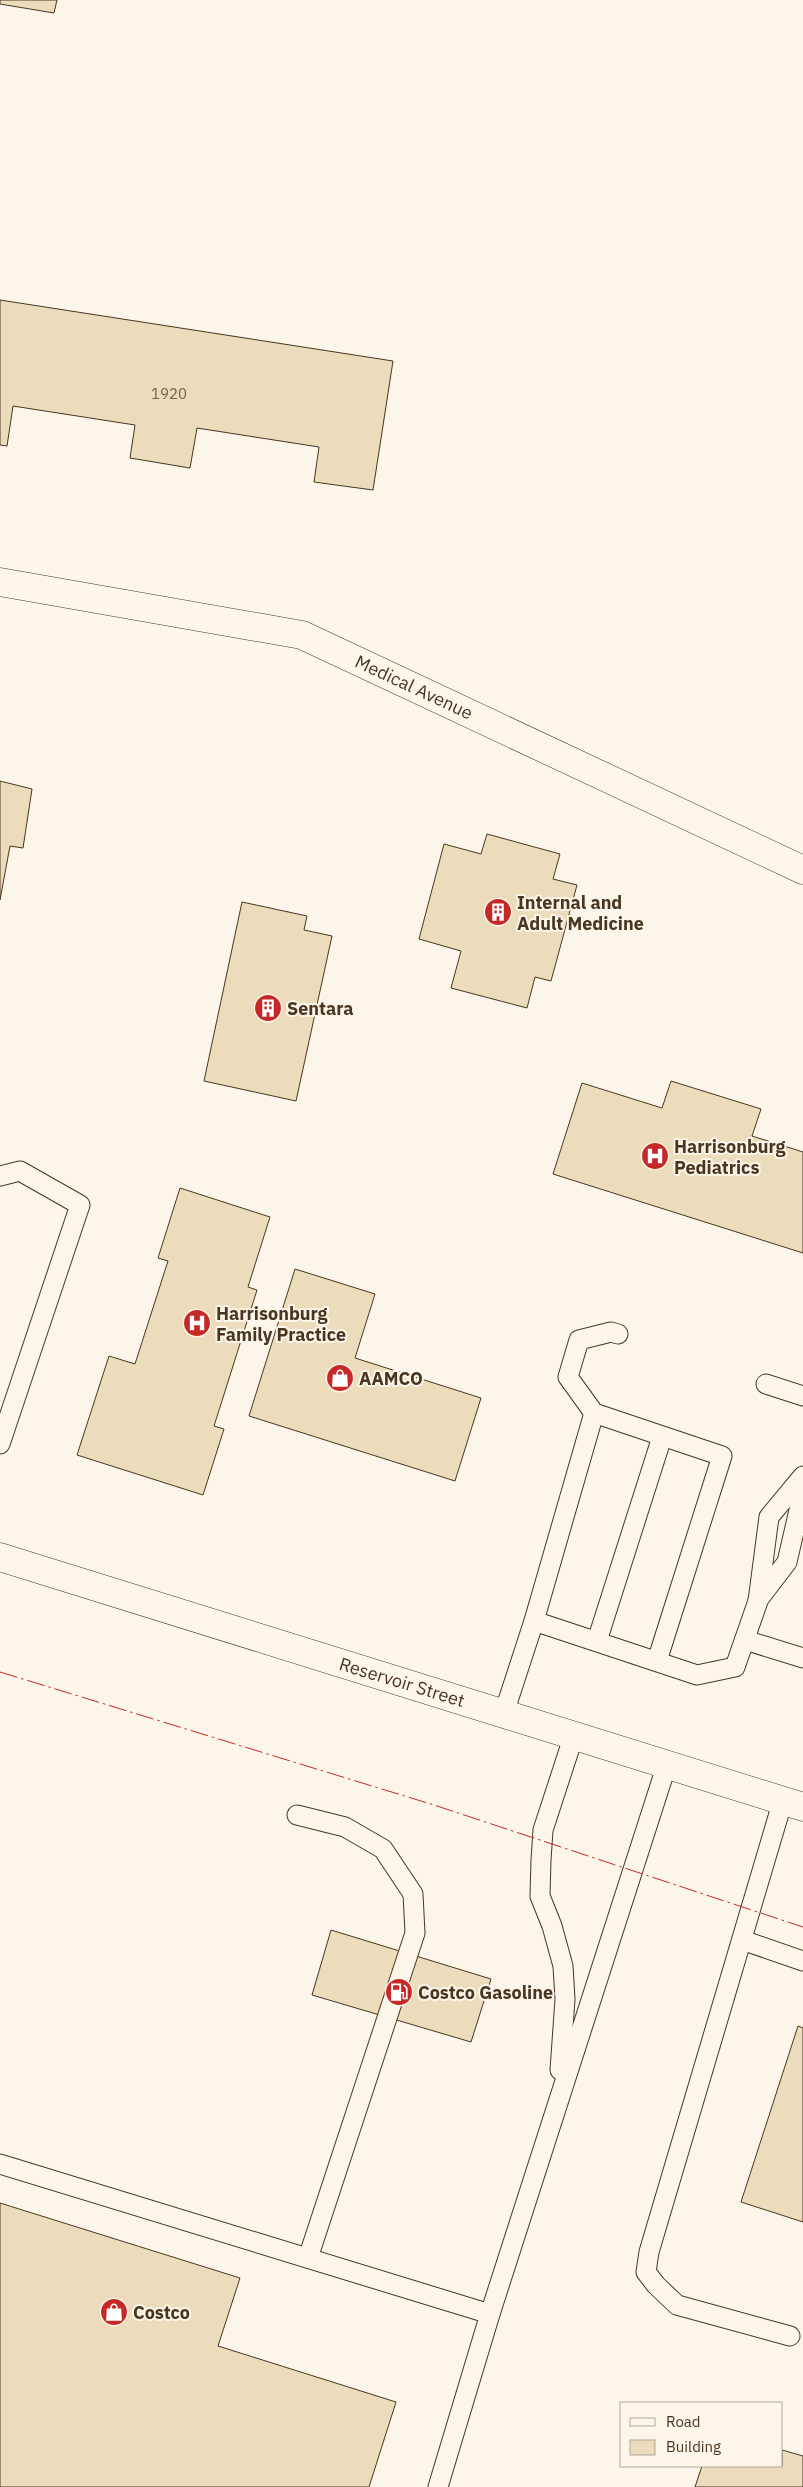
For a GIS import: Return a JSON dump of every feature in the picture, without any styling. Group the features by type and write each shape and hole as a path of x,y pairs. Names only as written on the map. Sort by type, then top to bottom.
{"street":[{"name":"Medical Avenue","path":"0,582 302,634 803,870"},
{"name":"Reservoir Street","path":"0,1557 793,1804"}],"lane":[{"path":"0,1444 80,1205 20,1171 1,1174"},
{"path":"618,1334 611,1332 579,1340 570,1368 568,1377 594,1413 722,1456 657,1661"},
{"path":"766,1384 803,1396"},
{"path":"504,1713 534,1621 594,1413"},
{"path":"596,1641 662,1437"},
{"path":"534,1621 697,1675 735,1667 758,1601 769,1517 803,1476"},
{"path":"758,1601 787,1562 803,1493"},
{"path":"745,1640 803,1658"},
{"path":"557,2106 564,2026 563,1966 552,1926 540,1896 541,1860 543,1830 574,1735"},
{"path":"438,2487 490,2314 667,1764"},
{"path":"790,2336 677,2305 656,2285 646,2272 649,2252 742,1940 793,1804"},
{"path":"296,1815 345,1827 383,1849 413,1894 415,1933 308,2258"},
{"path":"742,1940 803,1961"},
{"path":"0,2164 490,2314"}],"building":[{"path":"0,0 57,0 54,13 0,4"},
{"path":"0,300 393,361 373,490 314,482 319,447 197,428 190,468 130,458 135,425 13,406 7,446 0,445"},
{"path":"0,781 32,789 23,848 10,846 0,900"},
{"name":"Internal and Adult Medicine","path":"487,834 560,854 553,879 577,885 551,981 535,977 527,1008 451,988 461,951 419,939 444,844 481,854"},
{"name":"Sentara","path":"242,902 307,916 304,930 332,936 296,1101 204,1081"},
{"path":"671,1081 761,1109 752,1136 803,1152 803,1253 553,1174 582,1083 662,1108"},
{"name":"Harrisonburg Family Practice","path":"180,1188 270,1217 248,1287 257,1290 214,1426 224,1429 203,1495 77,1455 109,1356 135,1364 168,1261 158,1258"},
{"name":"AAMCO","path":"295,1269 375,1294 355,1358 481,1398 455,1481 249,1416"},
{"path":"331,1930 491,1979 471,2042 312,1995"},
{"path":"798,2026 803,2028 803,2222 741,2202"},
{"name":"Costco","path":"0,2203 240,2278 218,2346 396,2402 369,2487 0,2487"},
{"path":"783,2450 803,2456 803,2487 695,2487 702,2467 783,2467"}],"power":[{"path":"0,1672 434,1805 803,1927"}],"place":[{"name":"Internal and Adult Medicine","path":"498,912"},
{"name":"Sentara","path":"268,1008"},
{"name":"Harrisonburg Pediatrics","path":"655,1156"},
{"name":"Harrisonburg Family Practice","path":"197,1323"},
{"name":"AAMCO","path":"340,1378"},
{"name":"Costco Gasoline","path":"399,1992"},
{"name":"Costco","path":"114,2312"}]}
